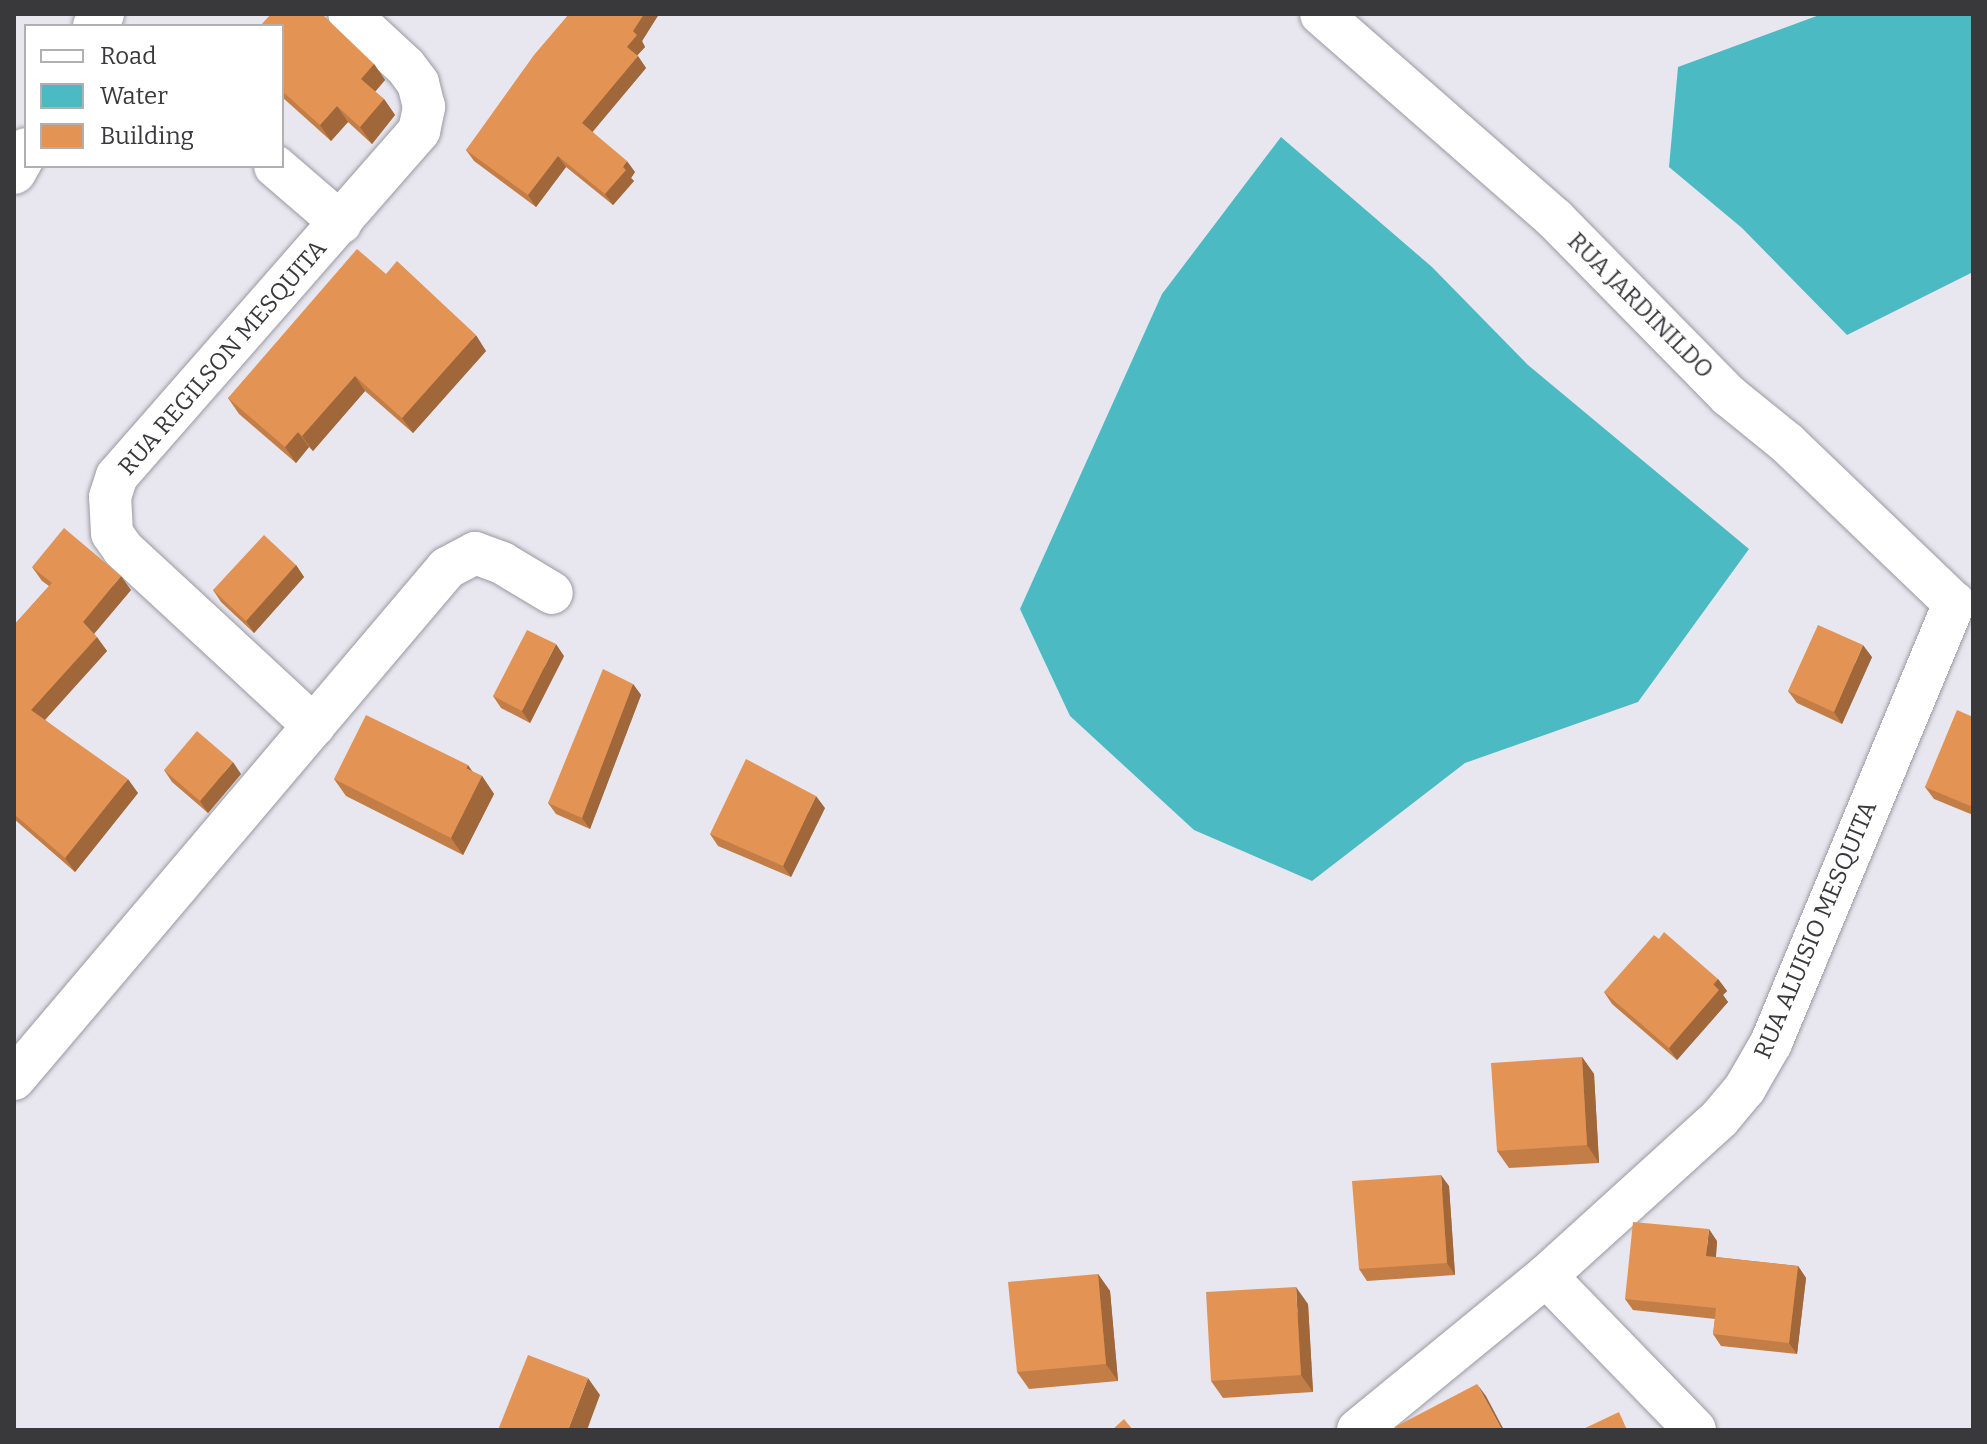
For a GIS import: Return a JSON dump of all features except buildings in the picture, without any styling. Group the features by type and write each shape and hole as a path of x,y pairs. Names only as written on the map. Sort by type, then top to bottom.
{"street":[{"name":"RUA REGILSON MESQUITA","path":"314,726 123,549 112,533 110,497 117,476 419,131 424,107 418,83 405,66 349,14"},
{"name":"RUA JARDINILDO","path":"1321,14 1555,219 1669,339 1729,396 1964,598"},
{"path":"14,172 24,154"},
{"path":"277,168 341,223"},
{"path":"14,1079 447,568 475,553 502,563 552,593"},
{"name":"RUA ALUISIO MESQUITA","path":"1358,1430 1546,1276 1720,1118 1745,1088 1771,1043 1964,598"},
{"path":"1546,1276 1695,1430"}],"water":[{"path":"1822,14 1973,14 1973,272 1847,335 1742,228 1669,167 1678,67"},
{"path":"1281,137 1432,267 1528,365 1749,549 1638,702 1465,763 1312,881 1194,830 1070,716 1020,609 1162,294"}]}
